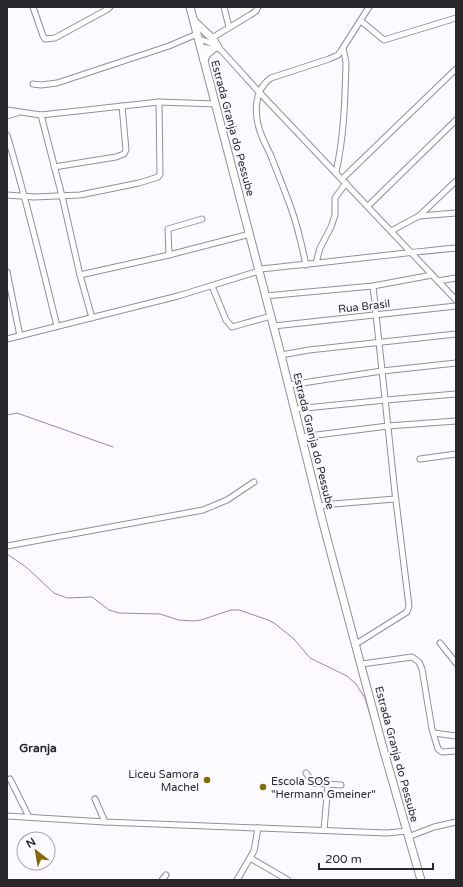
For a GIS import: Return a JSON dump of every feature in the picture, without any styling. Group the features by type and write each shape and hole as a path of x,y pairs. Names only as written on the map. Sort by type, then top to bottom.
{"main road":[{"name":"Estrada Granja do Pessube","path":"190,7 265,296 282,355 319,506 407,834 421,880"},
{"path":"194,21 212,38 218,49 207,54 204,60"}],"street":[{"path":"32,7 45,39 55,38 110,7"},
{"path":"224,7 229,27"},
{"path":"212,38 256,11 258,7"},
{"path":"306,265 300,235 291,208 271,155 261,134 256,107 259,92 266,81 271,78 338,55 369,7"},
{"path":"361,21 384,40 456,18"},
{"path":"33,84 41,85 57,83 198,37 218,49 456,300"},
{"path":"200,47 218,49"},
{"path":"336,172 340,156 345,104 346,56 342,49"},
{"path":"316,264 320,248 331,227 335,215 335,198 344,181 456,69"},
{"path":"7,195 25,197 80,195 101,192 153,180 158,177 160,174 159,102"},
{"path":"7,110 17,113 41,115 159,102 216,104"},
{"path":"54,168 116,157 124,154 126,150 122,106"},
{"path":"7,116 17,113"},
{"path":"41,115 92,318"},
{"path":"368,206 456,120"},
{"path":"7,135 25,197 57,326"},
{"path":"391,231 419,216 456,181"},
{"path":"419,216 456,213"},
{"path":"169,255 168,229 202,219"},
{"path":"80,275 169,255 250,234"},
{"path":"7,340 178,296 259,270 456,248"},
{"path":"7,272 20,336"},
{"path":"265,296 373,286 432,275"},
{"path":"438,281 456,278"},
{"path":"212,286 226,320 232,327 271,316"},
{"path":"356,644 409,610 409,600 395,499 386,400 373,286"},
{"path":"7,303 14,301"},
{"name":"Rua Brasil","path":"274,326 456,306"},
{"path":"282,355 309,350 456,334"},
{"path":"289,385 382,371 456,363"},
{"path":"295,409 456,394"},
{"path":"301,437 388,426 456,421"},
{"path":"420,459 456,454"},
{"path":"7,546 203,510 227,500 254,482"},
{"path":"319,506 395,499"},
{"path":"440,643 456,663"},
{"path":"362,664 412,657 416,659 422,669 434,732 440,750 442,752 456,751"},
{"path":"434,732 456,736"},
{"path":"306,773 313,783 341,785"},
{"path":"10,779 29,817"},
{"path":"324,830 328,784"},
{"path":"94,799 105,822"},
{"path":"7,816 105,822 407,834 456,822"},
{"path":"237,880 256,845 258,828"},
{"path":"250,858 288,880"},
{"path":"162,880 166,875"}],"waterway":[{"path":"7,415 17,413 113,447"},
{"path":"7,554 26,567 54,593 67,598 92,597 109,610 119,613 160,614 179,620 194,621 231,610 239,610 268,620 294,639 310,658 347,676 356,684 365,698 371,718"},
{"path":"400,819 401,824"}],"place":[{"name":"Liceu Samora Machel","path":"207,780"},
{"name":"Escola SOS \"Hermann Gmeiner\"","path":"263,787"}],"district":[{"name":"Granja","path":"38,748"}]}
